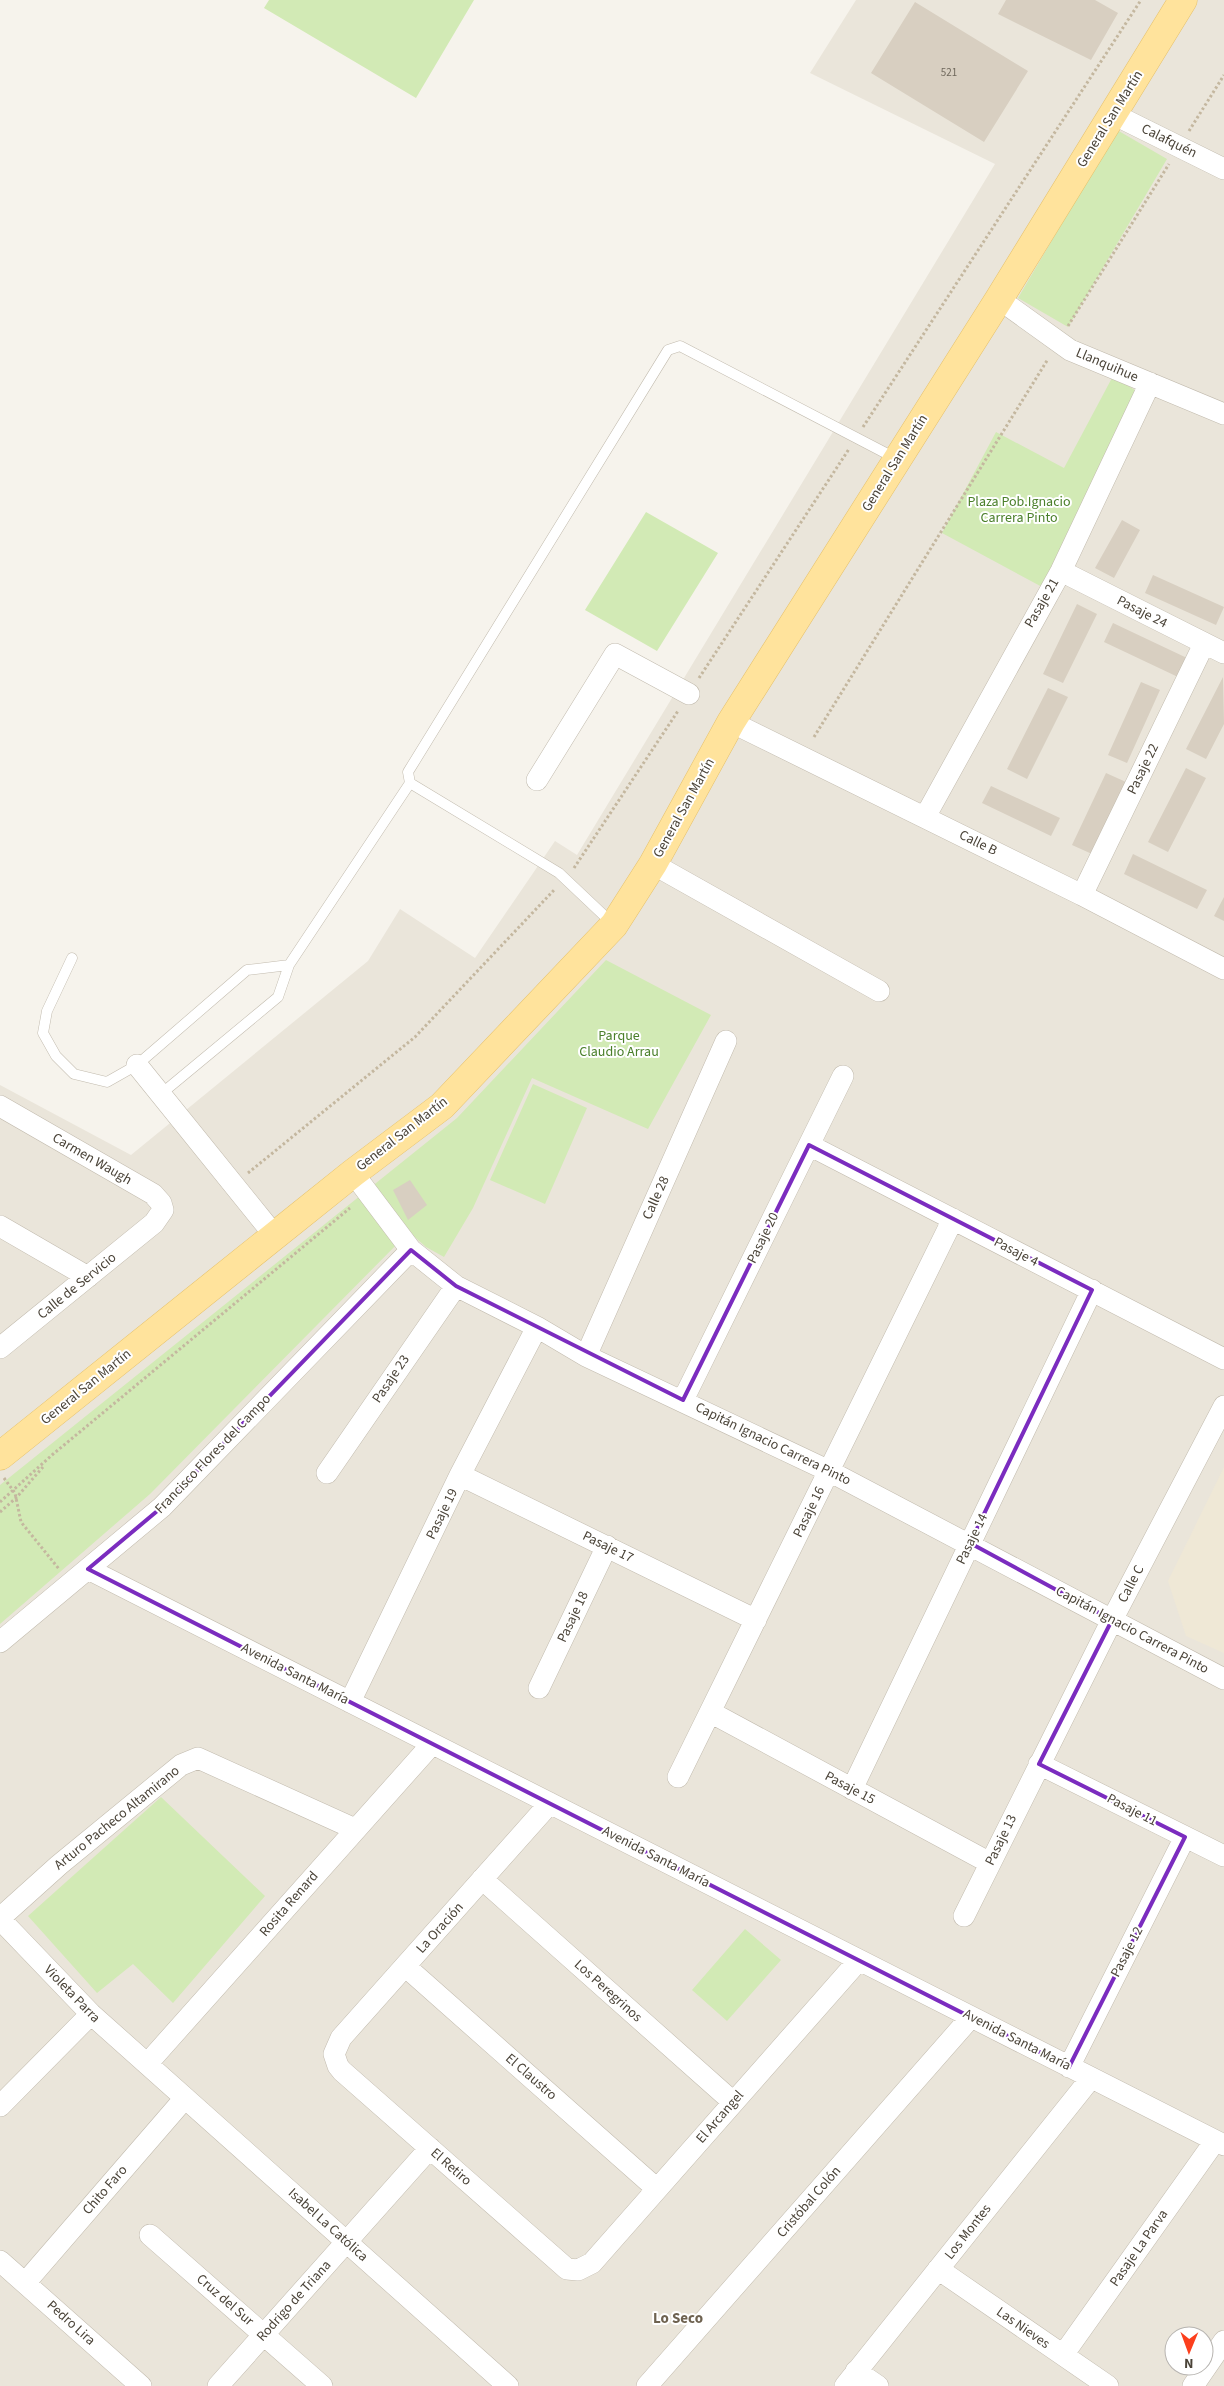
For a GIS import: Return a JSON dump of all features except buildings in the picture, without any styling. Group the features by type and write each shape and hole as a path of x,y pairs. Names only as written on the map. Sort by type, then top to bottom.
{"main road":[{"name":"General San Martín","path":"0,1456 275,1236 361,1183 442,1106 614,925 653,864 731,722 999,299 1183,0"}],"street":[{"name":"Calafquén","path":"1113,114 1224,169"},
{"name":"Llanquihue","path":"999,299 1070,350 1224,414"},
{"name":"Pasaje 21","path":"925,817 1060,571 1150,383"},
{"name":"Pasaje 24","path":"1060,571 1224,653"},
{"name":"Pasaje 22","path":"1082,895 1204,644"},
{"path":"536,780 615,654 689,694"},
{"name":"Calle B","path":"731,722 1082,895 1224,969"},
{"path":"653,864 879,991"},
{"name":"Calle 28","path":"586,1356 726,1041"},
{"path":"137,1064 275,1236"},
{"name":"Pasaje 20","path":"683,1400 843,1076"},
{"name":"Carmen Waugh","path":"0,1106 153,1194 161,1203 163,1210 154,1223"},
{"name":"Pasaje 4","path":"809,1145 1224,1359"},
{"name":"Capitán Ignacio Carrera Pinto","path":"361,1183 411,1250 456,1286 586,1356 683,1400 829,1471 970,1543 1224,1679"},
{"name":"Pasaje 16","path":"678,1778 953,1219"},
{"name":"Calle de Servicio","path":"1,1345 154,1223"},
{"path":"0,1226 88,1276"},
{"name":"Francisco Flores del Campo","path":"0,1642 162,1507 411,1250"},
{"name":"Pasaje 23","path":"327,1473 456,1286"},
{"name":"Pasaje 14","path":"852,1789 1092,1290"},
{"name":"Pasaje 19","path":"350,1702 460,1475 537,1328"},
{"name":"Calle C","path":"1039,1764 1224,1406"},
{"name":"Pasaje 17","path":"460,1475 756,1620"},
{"name":"Pasaje 18","path":"539,1688 607,1546"},
{"name":"Avenida Santa María","path":"88,1569 1219,2143"},
{"name":"Pasaje 15","path":"710,1712 990,1863"},
{"name":"Rosita Renard","path":"147,2064 432,1744"},
{"name":"Arturo Pacheco Altamirano","path":"0,1919 58,1865 181,1764 198,1758 355,1829"},
{"name":"Pasaje 11","path":"1039,1764 1224,1856"},
{"name":"Pasaje 13","path":"964,1916 1039,1764"},
{"name":"La Oración","path":"334,2054 337,2043 550,1803"},
{"name":"Pasaje 12","path":"1069,2067 1185,1837"},
{"name":"Los Peregrinos","path":"482,1879 733,2102"},
{"name":"Violeta Parra","path":"0,1919 90,2014 147,2064"},
{"name":"El Arcangel","path":"578,2270 592,2263 860,1960"},
{"name":"El Claustro","path":"406,1966 657,2189"},
{"path":"0,2106 90,2014"},
{"name":"Cristóbal Colón","path":"647,2386 971,2017"},
{"name":"El Retiro","path":"334,2054 342,2071 562,2265 578,2270"},
{"name":"Isabel La Católica","path":"147,2064 508,2386"},
{"name":"Los Montes","path":"850,2379 1091,2078"},
{"name":"Chito Faro","path":"25,2283 185,2098"},
{"name":"Pasaje La Parva","path":"1063,2355 1219,2143"},
{"name":"Rodrigo de Triana","path":"218,2386 430,2148"},
{"name":"Cruz del Sur","path":"150,2234 322,2386"},
{"name":"Pedro Lira","path":"0,2261 141,2386"},
{"name":"Las Nieves","path":"938,2269 1108,2386"},
{"path":"1193,2386 1224,2341"},
{"path":"850,2379 878,2386"}],"lane":[{"path":"161,1094 278,997 290,965 410,783 408,772 668,350 680,346 898,460"},
{"path":"410,783 559,873 614,925"},
{"path":"72,958 47,1011 43,1033 56,1056 74,1074 107,1082 137,1064 247,970 290,965"}],"path":[{"path":"858,435 1141,0"},
{"path":"1187,134 1224,75"},
{"path":"1066,330 1171,160"},
{"path":"814,737 1050,355"},
{"path":"573,870 580,863 852,443"},
{"path":"233,1184 261,1164 415,1037 560,884"},
{"path":"0,1502 361,1183"},
{"path":"0,1512 16,1498 43,1467"},
{"path":"0,1474 13,1490 22,1522 71,1583"}],"highlighted area":[{"path":"809,1145 1092,1290 970,1543 1112,1620 1039,1764 1185,1837 1069,2067 88,1569 162,1507 411,1250 456,1286 683,1400"}],"shaded area":[{"path":"856,0 1224,0 1224,2386 0,2386 0,1085 131,1155 368,961 400,909 475,958 555,841 577,855 995,164 810,73"},
{"path":"1224,1467 1224,1653 1186,1636 1168,1581"}],"green space":[{"path":"269,0 474,0 416,98 264,8"},
{"path":"1117,130 1167,159 1068,327 1018,298"},
{"name":"Plaza Pob.Ignacio Carrera Pinto","path":"1113,376 1141,394 1044,588 942,533 996,432 1064,468"},
{"path":"646,512 718,553 657,651 585,610"},
{"name":"Parque Claudio Arrau","path":"606,960 711,1015 648,1129 532,1078 473,1208 444,1257 426,1247 409,1232 150,1494 0,1624 0,1485 457,1118"},
{"path":"533,1084 587,1108 545,1204 490,1180"},
{"path":"161,1797 265,1896 173,2003 133,1964 97,1993 28,1916"},
{"path":"745,1929 781,1960 727,2021 692,1990"}],"district":[{"name":"Lo Seco","path":"678,2318"}]}
